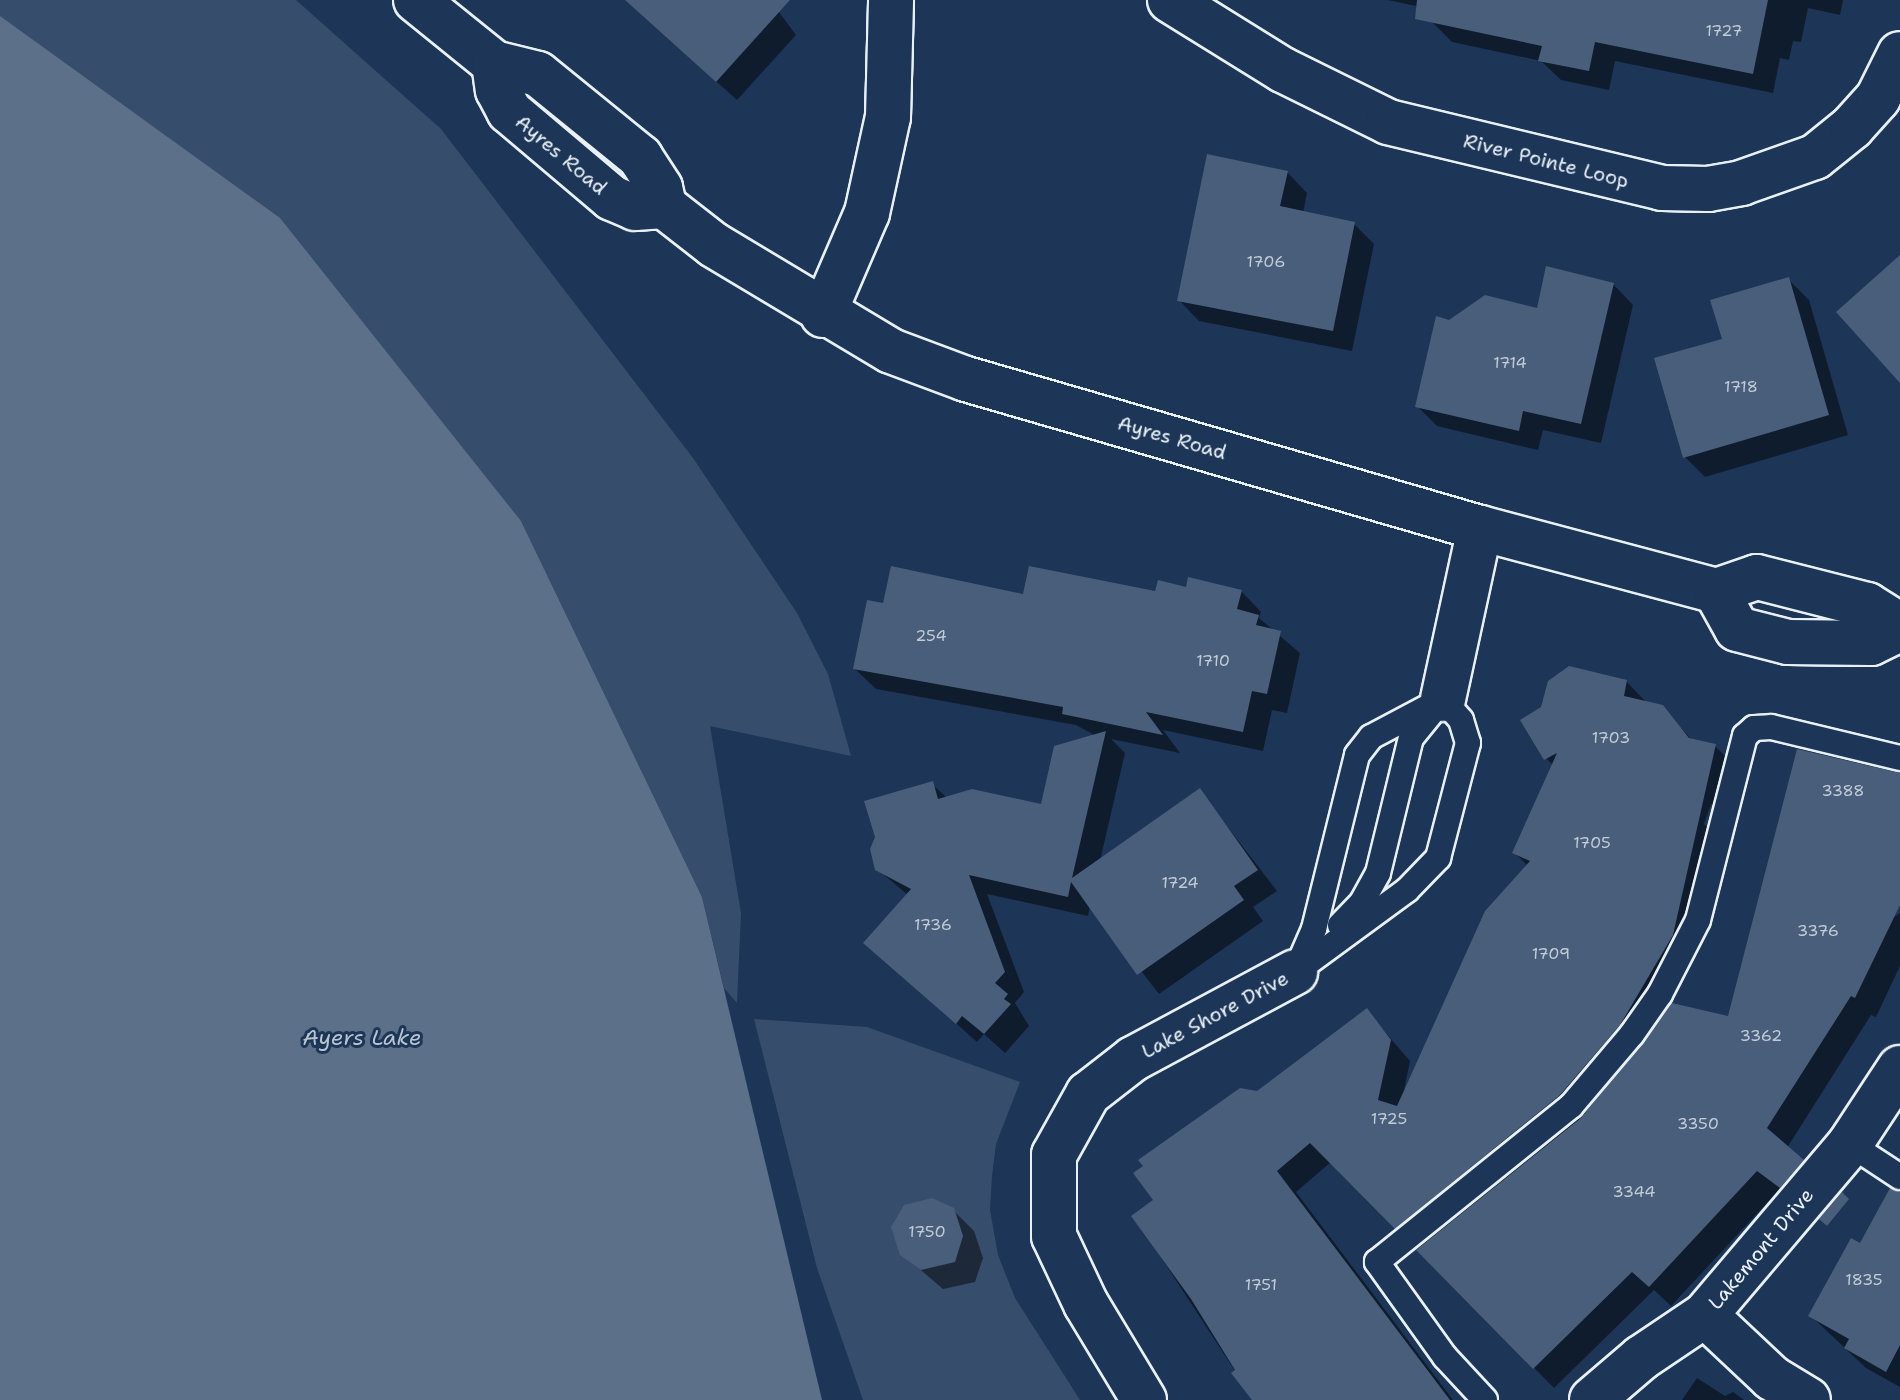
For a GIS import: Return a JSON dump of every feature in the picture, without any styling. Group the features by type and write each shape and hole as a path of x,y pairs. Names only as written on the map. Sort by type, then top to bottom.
{"street":[{"name":"Ayres Road","path":"416,0 494,63 498,90 509,111 612,198 635,208 664,206 714,245 823,315 891,351 966,379 1480,528 1716,591 1757,577 1867,605 1900,627"},
{"path":"823,315 867,213 888,117 891,0"},
{"name":"River Pointe Loop","path":"1170,0 1283,70 1388,122 1662,188 1708,189 1741,183 1815,157 1852,127 1878,98 1900,54"},
{"name":"Lake Shore Drive","path":"1443,699 1480,528"},
{"name":"Lake Shore Drive","path":"1144,1400 1086,1304 1054,1236 1054,1155 1088,1094 1133,1059 1295,972"},
{"name":"Lakemont Drive","path":"1592,1400 1641,1358 1705,1315 1850,1144 1900,1068"},
{"path":"1705,1315 1772,1378 1808,1400"}],"lane":[{"name":"Lake Shore Drive","path":"1295,972 1372,887 1411,738 1443,699"},
{"path":"1443,699 1461,720 1468,743 1438,858 1407,890 1295,972 1314,929 1357,755 1371,737 1443,699"},
{"path":"1485,1400 1445,1357 1377,1262 1571,1106 1653,1004 1698,920 1745,736 1754,728 1771,727 1900,758"},
{"path":"1850,1144 1900,1177"}],"shaded area":[{"path":"0,0 296,0 441,129 693,458 797,613 828,674 851,756 710,726 741,913 737,1003 724,988 702,897 521,521 0,16"},
{"path":"754,1019 867,1027 1020,1082 996,1144 990,1210 998,1255 1015,1298 1080,1400 863,1400 817,1268"}],"water":[{"name":"Ayers Lake","path":"0,16 280,218 521,521 702,897 822,1400 0,1400"}],"building":[{"path":"625,0 790,0 716,82"},
{"path":"1417,0 1768,0 1753,74 1595,42 1589,71 1538,61 1542,46 1415,19"},
{"path":"1207,154 1288,171 1280,206 1355,222 1333,331 1177,301"},
{"path":"1900,255 1900,383 1836,312"},
{"path":"1546,266 1614,283 1581,424 1523,411 1519,431 1415,407 1436,316 1449,320 1485,295 1537,308"},
{"path":"1789,277 1829,415 1683,458 1654,358 1722,339 1710,300"},
{"path":"891,566 1023,594 1029,566 1155,591 1158,580 1186,587 1188,577 1242,590 1237,609 1259,615 1256,625 1281,631 1267,694 1252,691 1243,732 1146,712 1163,735 1062,714 1063,707 853,669 867,600 883,603"},
{"path":"1569,666 1627,680 1624,696 1663,705 1689,738 1716,744 1673,935 1620,1025 1560,1095 1395,1229 1310,1143 1277,1171 1450,1400 1252,1400 1231,1373 1235,1370 1191,1299 1131,1216 1153,1200 1133,1173 1143,1166 1138,1160 1240,1088 1257,1091 1367,1008 1391,1040 1378,1100 1397,1106 1485,911 1530,861 1512,853 1557,753 1544,760 1520,720 1541,707 1548,681"},
{"path":"1106,731 1072,878 1200,788 1258,870 1234,886 1244,900 1137,975 1071,882 1068,897 969,875 1005,972 995,983 1008,994 1004,999 1011,1004 984,1034 962,1016 956,1024 863,943 911,889 875,870 870,849 875,837 864,801 933,781 938,799 972,789 1041,804 1054,746"},
{"path":"1797,749 1900,773 1900,905 1855,998 1851,996 1767,1128 1804,1160 1780,1188 1757,1171 1649,1287 1632,1272 1533,1369 1416,1250 1581,1118 1672,1003 1728,1016"},
{"path":"1890,1188 1900,1192 1900,1345 1886,1372 1844,1348 1849,1339 1808,1316 1851,1238 1860,1243"},
{"path":"1842,1192 1849,1199 1827,1226 1819,1219"},
{"path":"932,1198 954,1208 963,1236 955,1262 921,1270 900,1255 891,1227 904,1205"}]}
